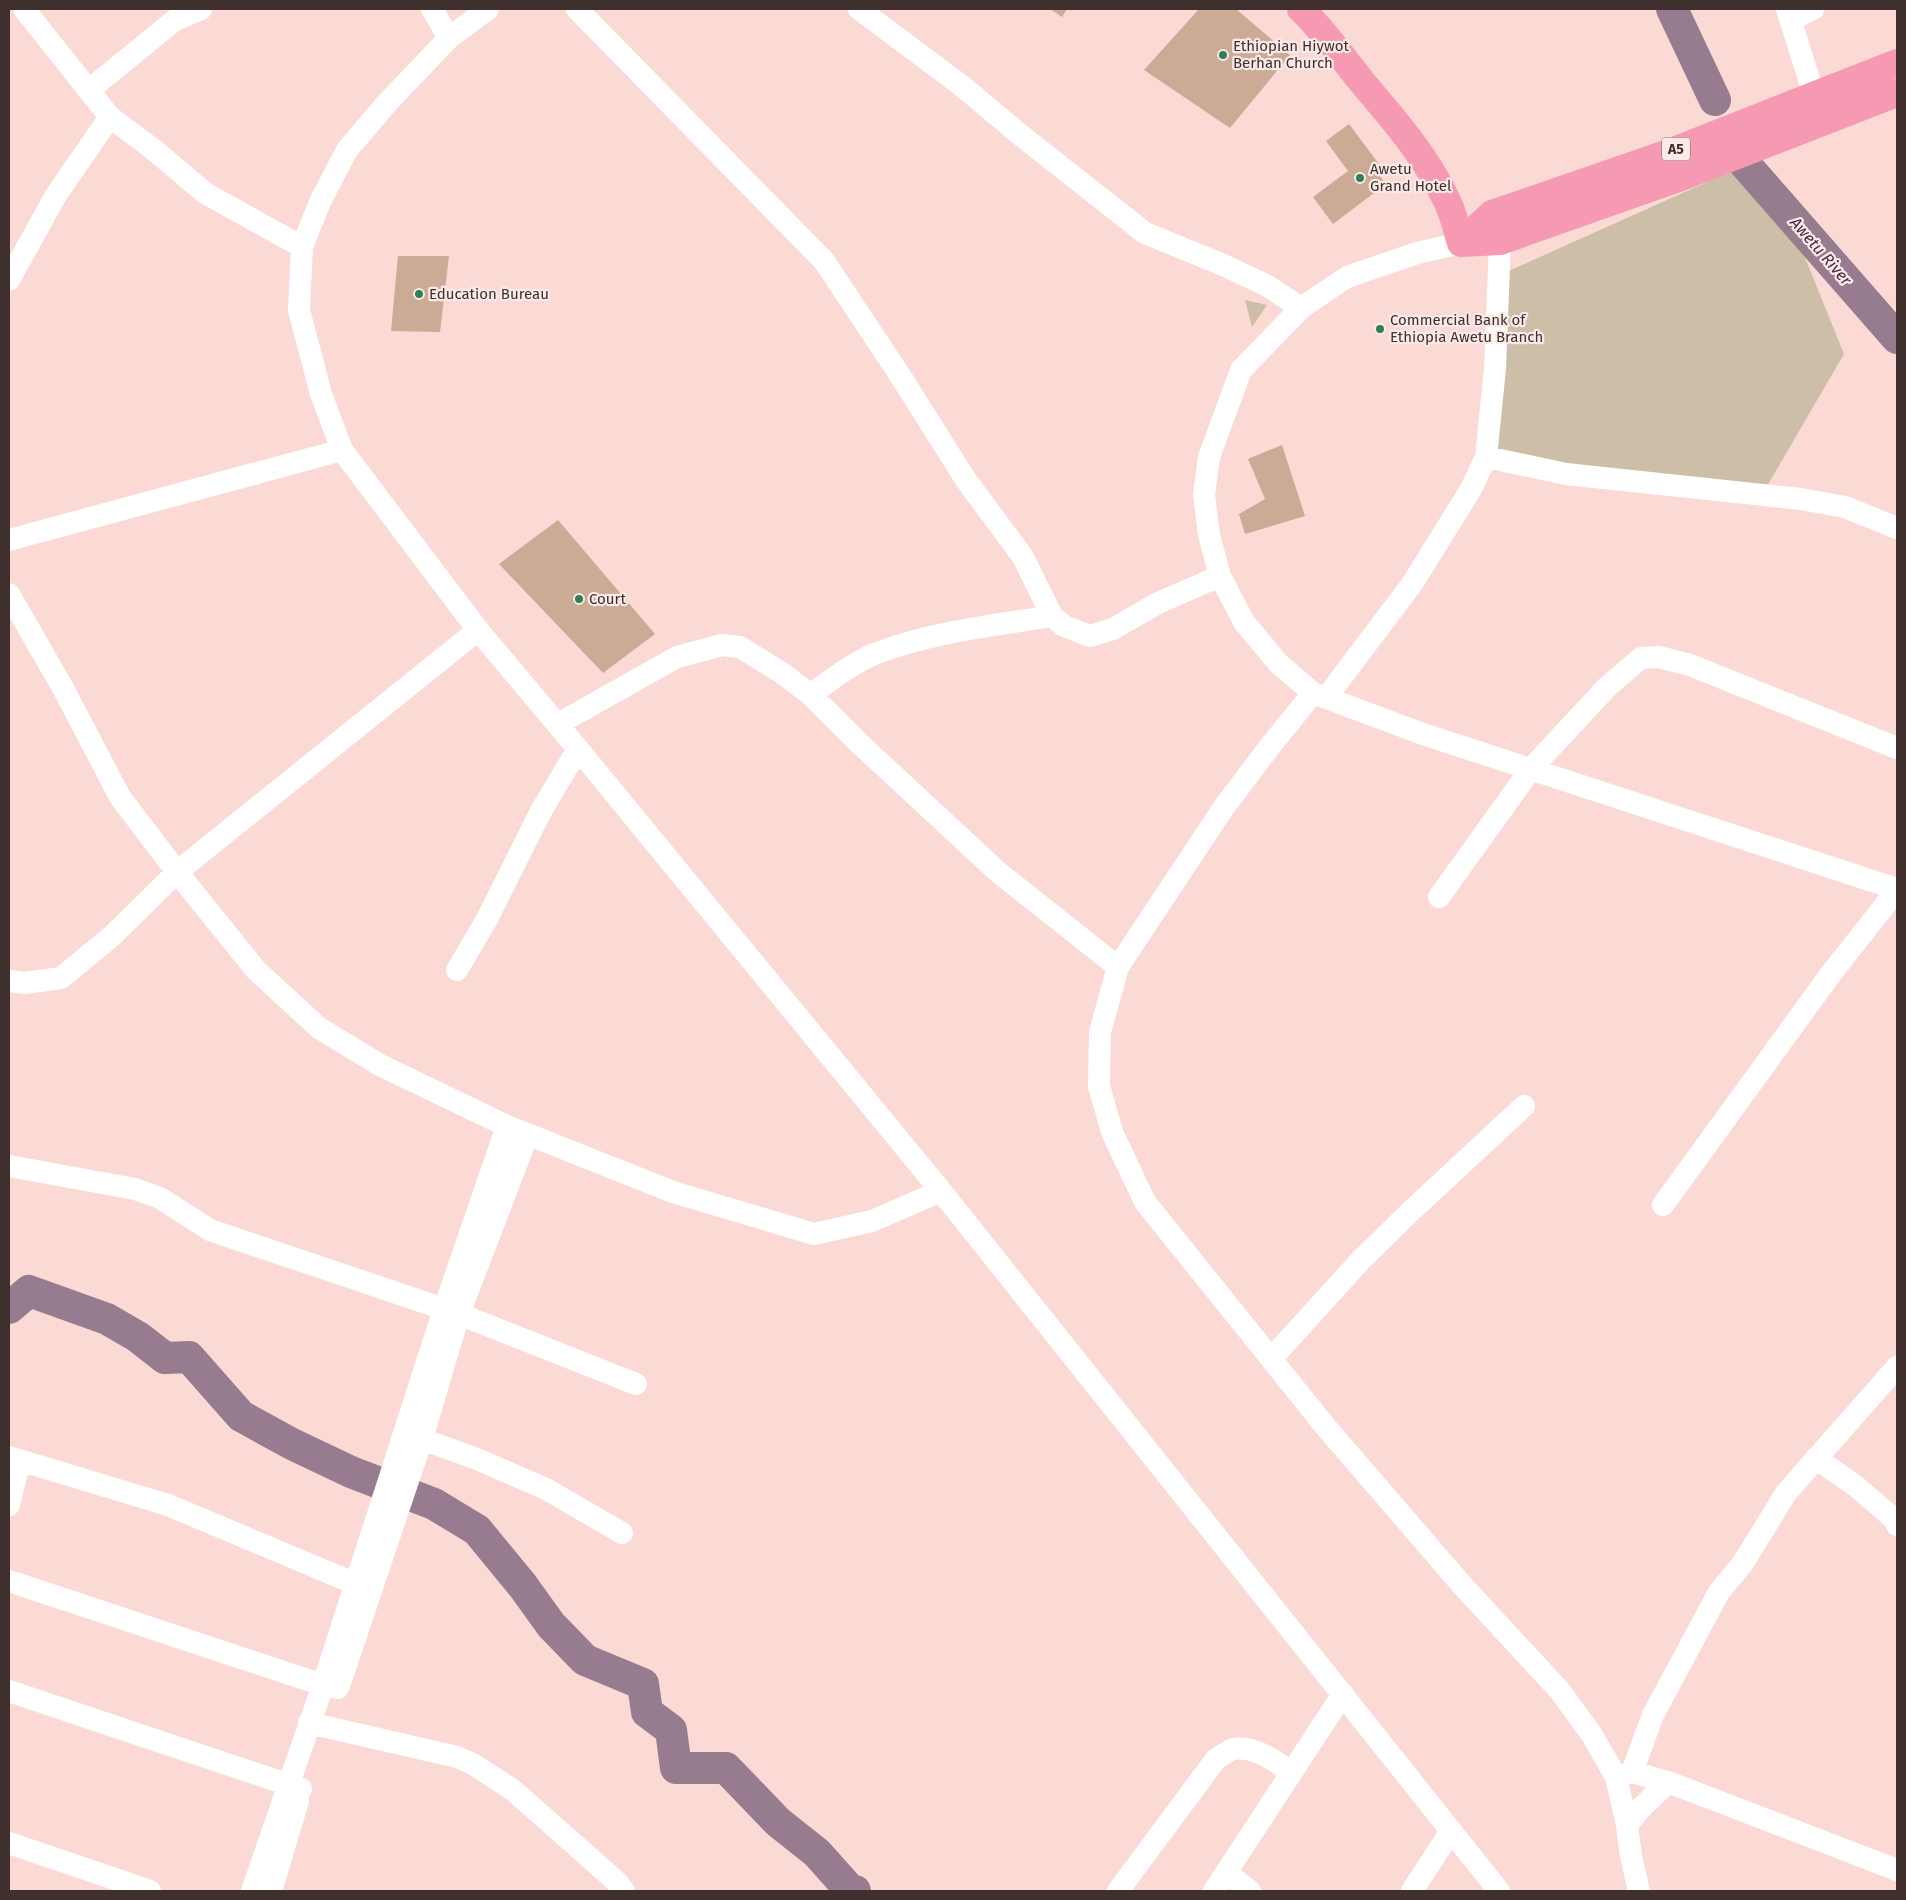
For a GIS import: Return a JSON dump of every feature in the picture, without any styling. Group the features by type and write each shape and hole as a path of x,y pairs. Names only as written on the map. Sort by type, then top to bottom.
{"highway":[{"path":"1300,9 1321,28 1404,131 1431,170 1448,204 1461,243"},
{"name":"A5","path":"1461,243 1492,214 1666,154 1897,63"},
{"name":"A5","path":"1461,243 1500,241 1682,177 1897,93"}],"street":[{"path":"24,9 110,117 153,149 205,193 302,247"},
{"path":"432,9 449,38"},
{"path":"488,9 449,38 386,103 347,150 320,202 302,247 299,310 321,394 342,450 478,630 558,724 941,1191 1499,1891"},
{"path":"577,9 824,261 966,480 1023,557 1052,616 1064,626 1090,636 1113,629 1158,603 1220,576"},
{"path":"859,9 962,86 1145,234 1266,284 1301,308"},
{"path":"1813,9 1789,14 1813,96 1823,122"},
{"path":"90,90 175,20 195,10"},
{"path":"9,280 56,195 110,117"},
{"path":"1500,241 1495,369 1486,457 1472,490 1412,584 1320,696 1271,745 1224,807 1118,966 1100,1032 1099,1086 1112,1132 1146,1202 1325,1426 1462,1584 1560,1691 1592,1735 1624,1774 1668,1782 1897,1870"},
{"path":"1461,243 1417,253 1347,277 1301,308 1240,370 1209,457 1204,495 1209,535 1220,576 1244,622 1278,663 1320,696 1423,734 1897,889 1830,975 1663,1205"},
{"path":"9,540 342,450"},
{"path":"1486,457 1566,474 1819,502 1846,507 1897,528"},
{"path":"9,594 64,690 120,797 177,872 256,970 319,1028 380,1065 507,1126 673,1192 814,1234 872,1221 941,1191"},
{"path":"811,694 843,671 871,656 906,643 936,635 1052,616"},
{"path":"9,981 25,983 61,978 112,936 177,872 478,630"},
{"path":"558,724 677,657 722,645 740,648 811,694 860,744 998,872 1118,966"},
{"path":"1439,897 1531,769 1607,687 1641,658 1659,657 1690,664 1897,748"},
{"path":"457,970 486,921 541,811 578,749"},
{"path":"1271,1359 1360,1261 1524,1106"},
{"path":"252,1891 294,1787 364,1586 452,1312 507,1126"},
{"path":"364,1586 422,1440 452,1312 528,1134"},
{"path":"9,1166 135,1189 160,1198 210,1230 452,1312 636,1384"},
{"path":"1639,1891 1627,1825 1624,1774 1653,1715 1719,1592 1743,1563 1786,1493 1897,1368"},
{"path":"422,1440 477,1459 546,1489 622,1533"},
{"path":"9,1505 14,1458 168,1505 364,1586"},
{"path":"1816,1458 1857,1487 1896,1521"},
{"path":"9,1581 330,1687"},
{"path":"9,1691 294,1787"},
{"path":"1214,1891 1343,1694"},
{"path":"316,1725 457,1757 473,1764 513,1790 618,1883 624,1891"},
{"path":"1118,1891 1216,1759 1232,1749 1247,1749 1264,1755 1292,1772"},
{"path":"1627,1825 1640,1809 1668,1782"},
{"path":"271,1891 294,1787"},
{"path":"1412,1891 1451,1831"},
{"path":"9,1843 150,1891"},
{"path":"1226,1872 1250,1891"}],"shaded area":[{"path":"1736,169 1770,171 1844,354 1756,505 1473,467 1502,274"},
{"path":"1245,300 1267,305 1252,327"}],"building":[{"path":"1050,9 1067,9 1062,17"},
{"path":"1199,9 1236,9 1290,55 1230,128 1144,70"},
{"name":"Awetu Grand Hotel","path":"1349,124 1382,168 1377,172 1386,184 1333,224 1313,197 1348,171 1326,141"},
{"name":"Education Bureau","path":"398,256 449,256 440,332 391,331"},
{"path":"1282,445 1305,516 1245,534 1239,514 1265,499 1248,459"},
{"name":"Court","path":"558,520 655,634 603,673 499,564"}],"waterway":[{"name":"Awetu River","path":"1672,9 1715,100"},
{"name":"Awetu River","path":"1744,163 1897,338"},
{"path":"9,1308 29,1291 107,1319 138,1337 165,1358 189,1357 241,1416 292,1444 351,1472 434,1504 477,1530 523,1586 551,1625 585,1660 643,1684 647,1712 671,1730 676,1768 726,1768 778,1822 817,1853 850,1890 855,1891"}],"place":[{"name":"Ethiopian Hiywot Berhan Church","path":"1223,55"},
{"name":"Awetu Grand Hotel","path":"1360,178"},
{"name":"Education Bureau","path":"419,294"},
{"name":"Commercial Bank of Ethiopia Awetu Branch","path":"1380,329"},
{"name":"Court","path":"579,599"}]}
